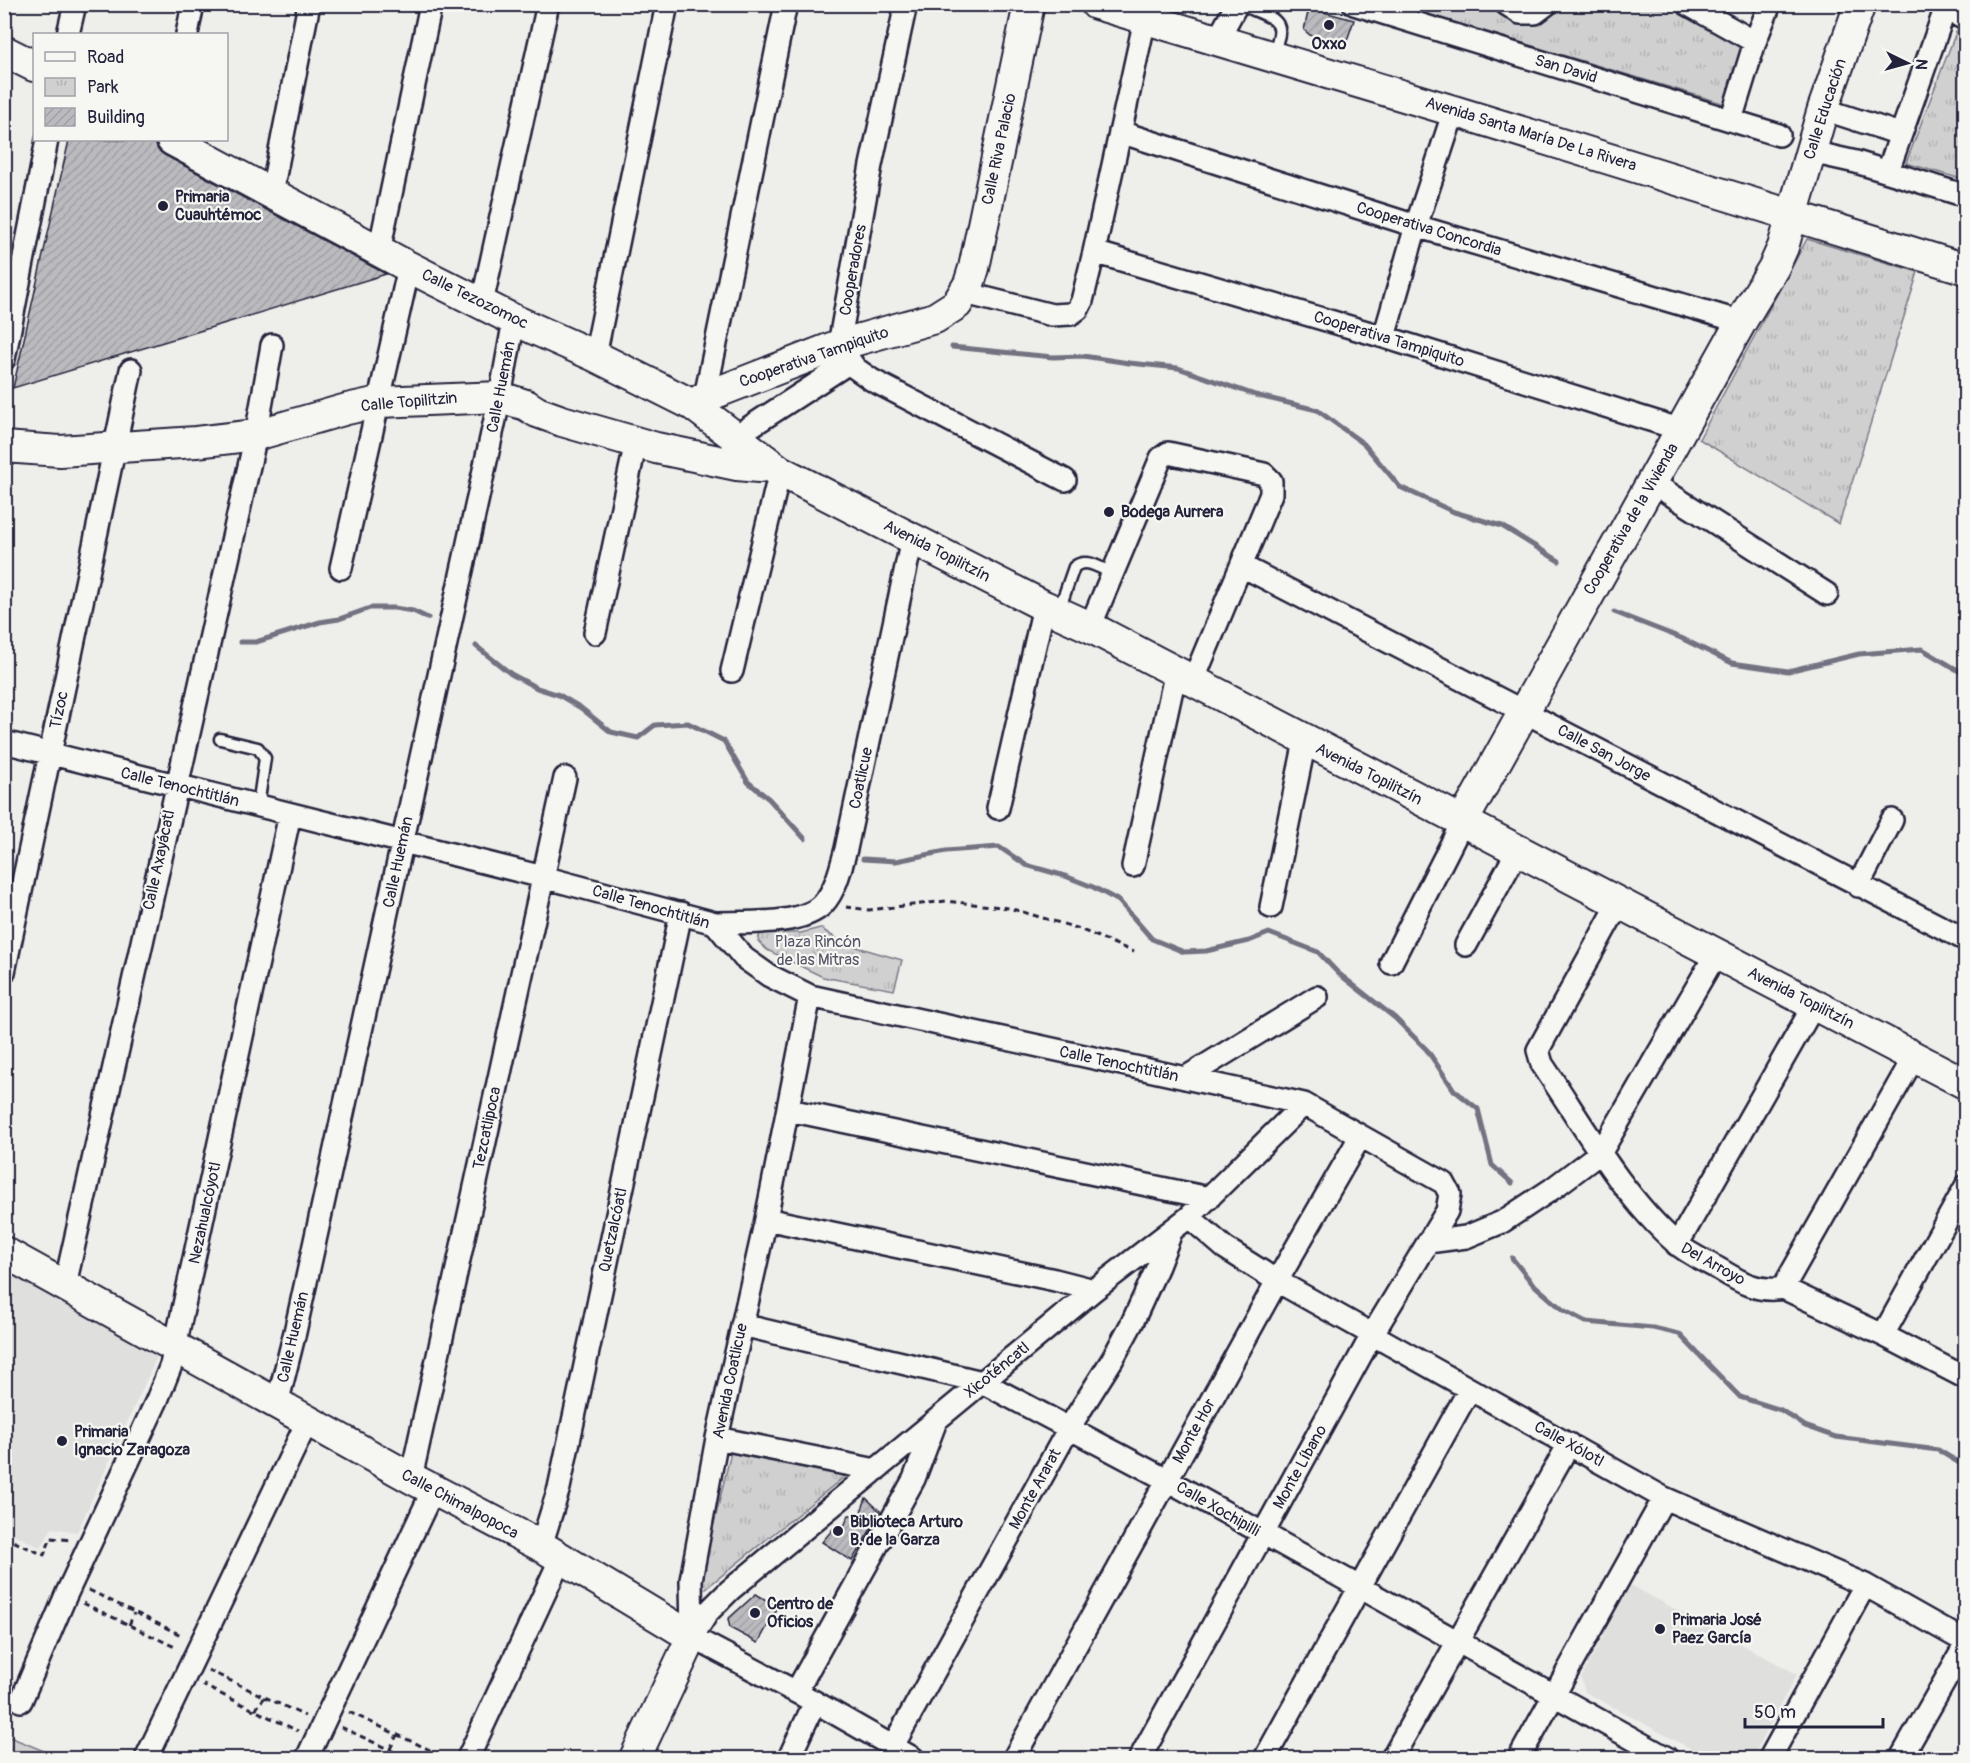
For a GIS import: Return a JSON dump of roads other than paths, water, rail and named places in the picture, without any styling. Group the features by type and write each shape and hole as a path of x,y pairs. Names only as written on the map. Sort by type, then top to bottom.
{"street":[{"path":"68,33 75,4"},
{"path":"187,33 193,4"},
{"path":"272,191 309,4"},
{"path":"379,251 431,4"},
{"path":"482,303 548,4"},
{"path":"595,356 667,4"},
{"path":"699,401 786,4"},
{"name":"Cooperadores","path":"844,354 872,165 906,4"},
{"name":"Calle Riva Palacio","path":"964,293 974,268 1029,4"},
{"name":"Avenida Santa María De La Rivera","path":"1096,4 1793,214 1965,269"},
{"path":"1218,39 1238,4"},
{"path":"1506,4 1520,13 1541,9"},
{"path":"1687,4 1755,42"},
{"path":"1731,120 1755,42 1770,4"},
{"name":"Calle Educación","path":"1793,214 1823,109 1860,4"},
{"name":"San David","path":"1355,5 1779,135"},
{"path":"1888,171 1946,6 1965,20"},
{"path":"964,293 1052,315 1071,314 1078,309 1094,252 1145,19"},
{"path":"4,51 33,66"},
{"path":"1823,109 1900,134"},
{"path":"1384,337 1416,226 1454,111"},
{"name":"Cooperativa Concordia","path":"1120,132 1416,226 1741,322"},
{"path":"4,359 47,141"},
{"name":"Calle Tezozomoc","path":"174,141 272,191 409,267 514,320 699,401 736,436 776,468"},
{"path":"1811,152 1888,171 1965,196"},
{"name":"Cooperativa de la Vivienda","path":"1463,821 1523,710 1774,267 1793,214"},
{"name":"Cooperativa Tampiquito","path":"1094,252 1384,337 1682,430"},
{"path":"341,568 409,267"},
{"name":"Cooperativa Tampiquito","path":"699,401 844,354 935,318 957,304 964,293"},
{"name":"Calle Huemán","path":"277,1404 403,843 500,397 514,320"},
{"name":"Calle Axayácatl","path":"65,1286 256,435 272,345"},
{"path":"844,354 872,380 1065,480"},
{"name":"Cooperativa Tampiquito","path":"736,436 844,354"},
{"name":"Tízoc","path":"4,972 131,370"},
{"name":"Calle Topilitzin","path":"4,447 60,451 256,435 327,414 379,402 500,397 526,405 562,422 636,442 720,462 776,468"},
{"path":"595,633 636,442"},
{"path":"1090,627 1157,462 1168,453 1264,474 1271,482 1271,494 1242,566 1184,676 1133,866"},
{"path":"732,671 776,468"},
{"name":"Avenida Topilitzín","path":"776,468 912,539 1090,627 1965,1084"},
{"path":"1651,482 1827,594"},
{"name":"Coatlicue","path":"715,923 774,921 810,913 823,905 835,884 846,849 912,539"},
{"name":"Calle San Jorge","path":"1242,566 1858,886 1964,935"},
{"path":"998,808 1051,609"},
{"path":"1271,907 1305,741"},
{"name":"Calle Tenochtitlán","path":"4,742 543,877 715,923 744,958 768,975 810,996 1304,1104 1444,1183 1450,1194 1447,1211"},
{"name":"Tezcatlipoca","path":"321,1729 422,1484 543,877 565,778"},
{"name":"Nezahualcóyotl","path":"21,1701 161,1390 176,1347 291,814"},
{"path":"1858,886 1892,820"},
{"path":"1391,963 1463,821"},
{"path":"1466,945 1518,850"},
{"name":"Del Arroyo","path":"1619,903 1538,1050 1542,1064 1640,1207 1677,1245 1729,1275 1768,1291 1783,1288 1883,1335 1965,1378"},
{"name":"Quetzalcóatl","path":"468,1758 551,1552 559,1488 681,913"},
{"path":"1428,1242 1466,1238 1502,1222 1552,1189 1601,1152 1716,954"},
{"name":"Avenida Coatlicue","path":"635,1758 692,1637 691,1580 717,1438 789,1110 810,996"},
{"path":"1185,1078 1317,997"},
{"path":"1677,1245 1814,1005"},
{"path":"1783,1288 1914,1057"},
{"name":"Xicoténcatl","path":"692,1637 718,1600 1094,1290 1189,1217 1304,1104"},
{"path":"789,1110 1209,1198"},
{"name":"Monte Hor","path":"1014,1758 1277,1281 1360,1137"},
{"path":"1883,1335 1965,1186"},
{"name":"Monte Líbano","path":"1140,1758 1372,1335 1447,1211"},
{"name":"Calle Xólotl","path":"1189,1217 1225,1248 1277,1281 1664,1498 1865,1585 1965,1643"},
{"path":"766,1219 1094,1290"},
{"name":"Monte Ararat","path":"893,1746 1069,1428 1112,1360 1132,1323 1172,1230"},
{"name":"Calle Chimalpopoca","path":"4,1252 422,1484 551,1552 692,1637 815,1702 913,1758"},
{"name":"Calle Xochipilli","path":"742,1325 982,1382 1167,1480 1360,1587 1554,1695 1655,1756"},
{"path":"1265,1758 1469,1390"},
{"path":"796,1692 914,1479 936,1419"},
{"path":"146,1758 199,1659 308,1420"},
{"path":"717,1438 876,1470"},
{"path":"1392,1758 1569,1444"},
{"path":"1519,1758 1664,1498"},
{"path":"1770,1758 1865,1585"},
{"path":"1901,1758 1965,1643"},
{"path":"789,1758 815,1702"}],"lane":[{"path":"1238,4 1279,25 1280,39 1271,55"},
{"path":"1051,609 1074,567 1078,564 1089,563 1112,573"},
{"path":"220,739 258,748 266,758 258,806"}],"waterway":[{"path":"952,347 1053,357 1083,356 1178,368 1255,395 1317,410 1364,444 1400,487 1454,512 1502,526 1559,561"},
{"path":"240,642 256,642 370,608 413,611 428,618"},
{"path":"1614,612 1681,638 1732,663 1788,671 1859,654 1922,649 1966,675"},
{"path":"476,646 511,674 537,688 559,695 581,708 611,732 638,738 655,725 688,723 724,741 748,782 769,799 805,839"},
{"path":"863,859 896,861 946,851 999,847 1026,865 1065,876 1119,901 1152,939 1184,952 1206,951 1249,941 1269,933 1318,952 1338,973 1395,1018 1427,1050 1454,1090 1478,1109 1492,1165 1512,1183"},
{"path":"1512,1258 1532,1283 1563,1310 1586,1322 1653,1328 1679,1334 1740,1397 1781,1410 1805,1426 1836,1437 1938,1450 1966,1467"}],"place":[{"name":"Oxxo","path":"1329,25"},
{"name":"Primaria Cuauhtémoc","path":"163,206"},
{"name":"Bodega Aurrera","path":"1109,512"},
{"name":"Primaria Ignacio Zaragoza","path":"62,1441"},
{"name":"Biblioteca Arturo B. de la Garza","path":"838,1531"},
{"name":"Centro de Oficios","path":"755,1613"},
{"name":"Primaria José Paez García","path":"1660,1629"}],"park label":[{"name":"Plaza Rincón de las Mitras","path":"818,951"}]}
